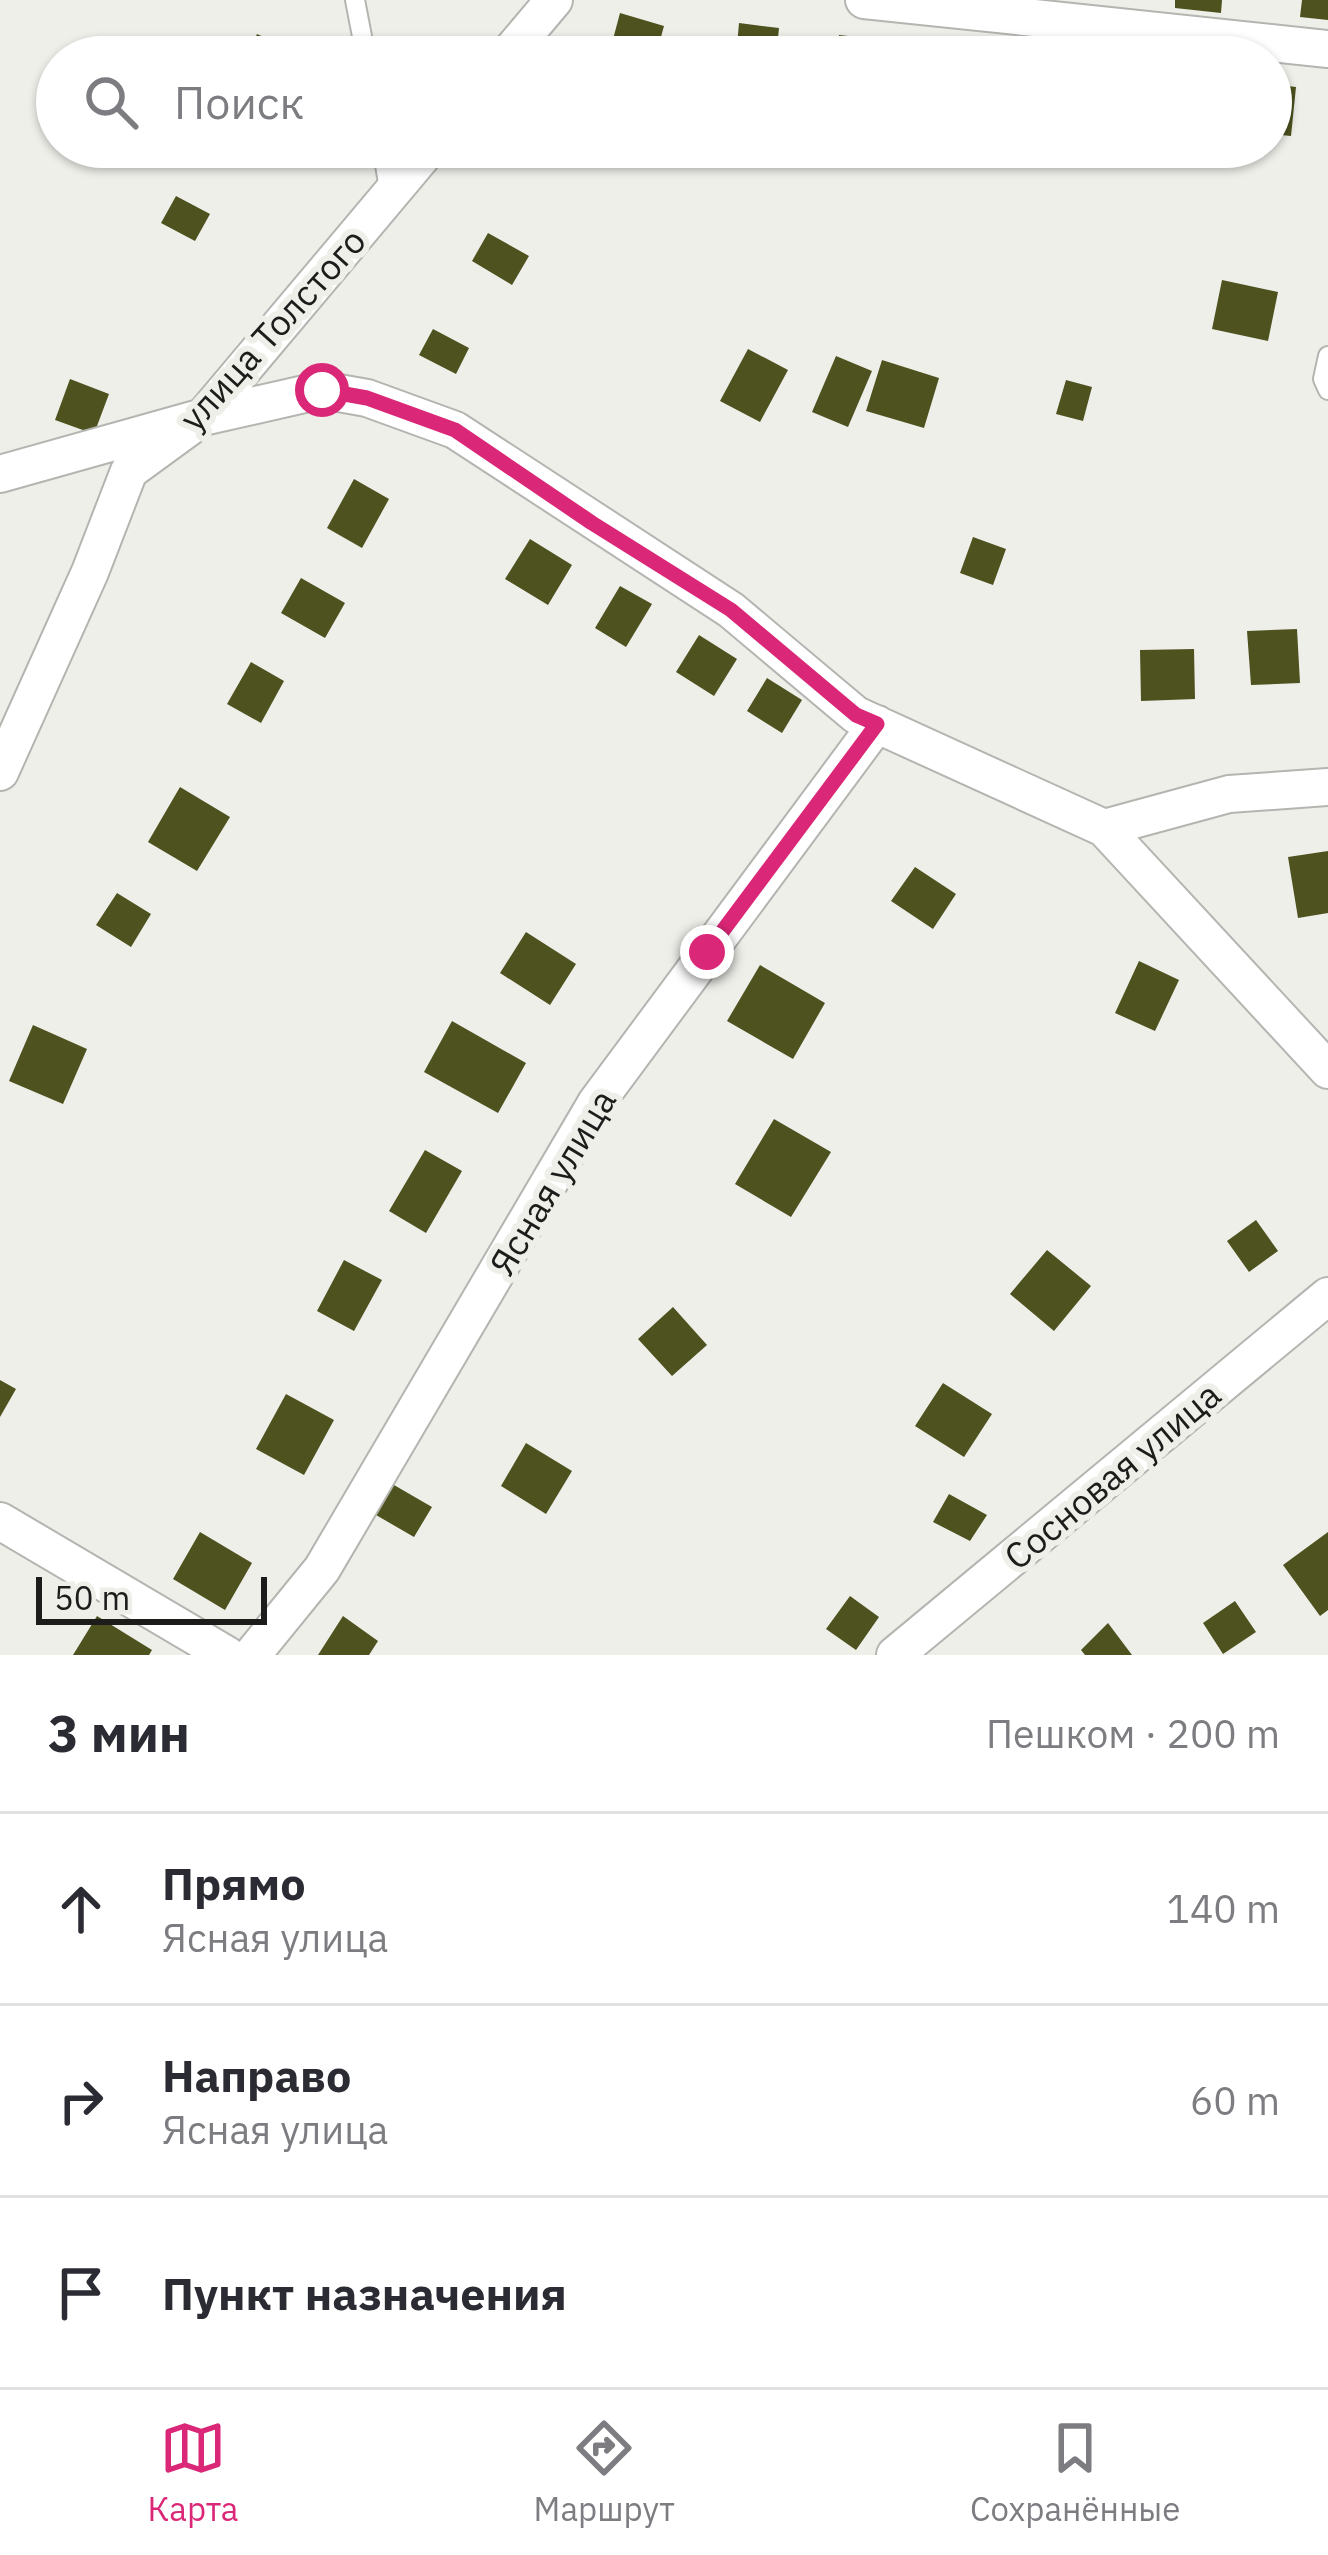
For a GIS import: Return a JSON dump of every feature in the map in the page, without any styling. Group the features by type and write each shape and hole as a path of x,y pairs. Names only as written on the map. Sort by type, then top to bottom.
{"street":[{"path":"524,36 554,0"},
{"path":"864,0 1198,36"},
{"path":"1292,46 1328,50"},
{"name":"улица Толстого","path":"0,772 130,471 203,417 412,168"},
{"path":"0,474 203,417 322,390 367,398 455,430 731,610 856,715 1104,828 1328,1070"},
{"name":"Ясная улица","path":"252,1655 322,1569 596,1103 877,724"},
{"path":"1104,828 1229,794 1328,787"},
{"name":"Сосновая улица","path":"895,1655 1328,1296"},
{"path":"0,1521 227,1655"}],"lane":[{"path":"355,0 362,36"},
{"path":"386,168 390,195"},
{"path":"1328,356 1323,379 1328,390"}],"building":[{"path":"1175,0 1222,0 1221,13 1175,8"},
{"path":"1302,0 1328,0 1328,20 1300,17"},
{"path":"620,13 664,26 661,36 614,36"},
{"path":"739,23 779,28 778,36 738,36"},
{"path":"176,196 210,214 195,241 161,223"},
{"path":"488,233 529,256 512,285 472,261"},
{"path":"1222,280 1278,292 1268,341 1212,329"},
{"path":"433,329 469,348 456,374 419,355"},
{"path":"748,349 788,370 760,422 720,401"},
{"path":"836,356 872,371 848,427 812,412"},
{"path":"882,360 939,378 924,428 866,411"},
{"path":"70,379 109,394 94,434 55,420"},
{"path":"1066,380 1092,387 1083,421 1056,414"},
{"path":"354,479 389,499 362,548 327,528"},
{"path":"973,537 1006,549 993,585 960,573"},
{"path":"530,539 572,565 548,605 505,579"},
{"path":"301,578 345,603 325,638 281,613"},
{"path":"620,586 652,604 626,647 595,628"},
{"path":"1297,629 1300,683 1251,685 1247,631"},
{"path":"699,635 737,659 714,696 676,672"},
{"path":"1194,649 1195,699 1141,701 1140,650"},
{"path":"251,662 284,681 261,723 227,704"},
{"path":"767,678 802,700 782,733 747,711"},
{"path":"180,787 230,817 197,871 148,842"},
{"path":"1328,851 1328,913 1298,918 1288,857"},
{"path":"915,867 956,894 933,929 891,901"},
{"path":"117,893 151,914 131,947 96,925"},
{"path":"526,932 576,964 550,1005 500,973"},
{"path":"1139,961 1179,980 1155,1031 1115,1013"},
{"path":"760,965 825,1003 793,1059 727,1021"},
{"path":"452,1021 526,1063 498,1113 424,1072"},
{"path":"33,1025 87,1049 63,1104 9,1081"},
{"path":"774,1119 831,1152 791,1217 735,1184"},
{"path":"425,1150 462,1171 426,1233 389,1211"},
{"path":"1256,1220 1278,1251 1249,1272 1227,1241"},
{"path":"1047,1250 1091,1286 1054,1331 1010,1294"},
{"path":"344,1260 382,1280 354,1331 317,1311"},
{"path":"673,1307 707,1345 672,1376 638,1339"},
{"path":"0,1380 16,1389 0,1417"},
{"path":"943,1383 992,1414 964,1457 915,1426"},
{"path":"286,1394 334,1420 304,1475 256,1449"},
{"path":"526,1443 572,1471 546,1514 501,1486"},
{"path":"394,1485 432,1507 414,1537 376,1515"},
{"path":"949,1494 987,1515 970,1541 933,1522"},
{"path":"200,1532 252,1563 225,1610 173,1579"},
{"path":"1328,1532 1328,1610 1320,1616 1283,1565"},
{"path":"850,1596 879,1617 856,1650 826,1629"},
{"path":"1235,1601 1256,1632 1223,1654 1203,1623"},
{"path":"97,1616 152,1650 149,1655 73,1655"},
{"path":"343,1616 378,1641 369,1655 318,1655"},
{"path":"1108,1623 1132,1655 1085,1655 1081,1650"}],"route":[{"path":"322,390 367,398 455,430 731,610 856,715 877,724 707,952"}]}
